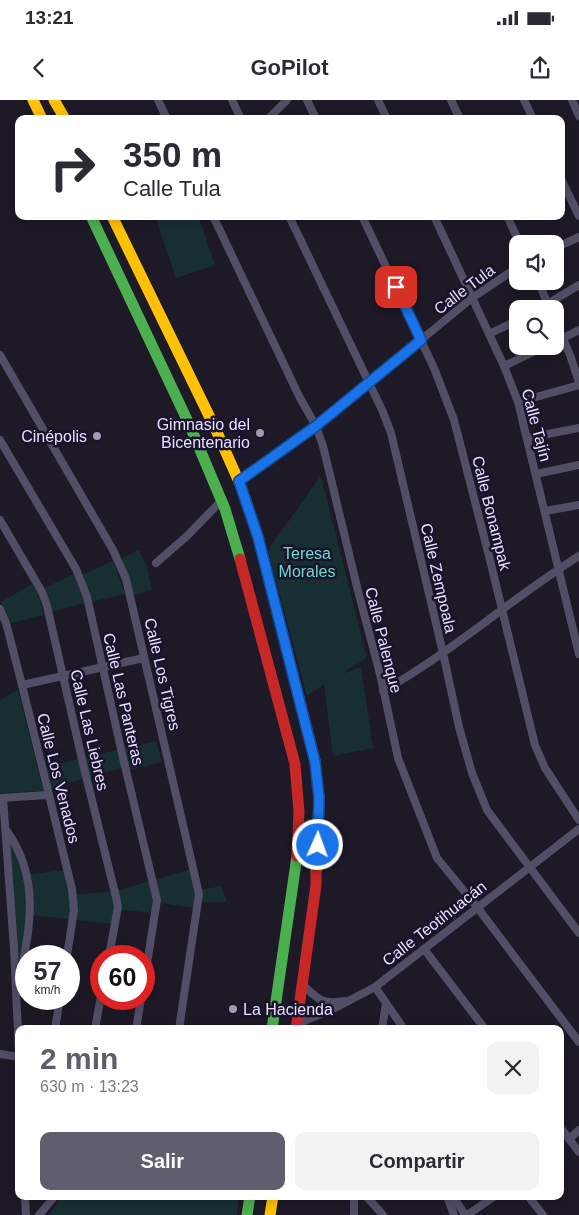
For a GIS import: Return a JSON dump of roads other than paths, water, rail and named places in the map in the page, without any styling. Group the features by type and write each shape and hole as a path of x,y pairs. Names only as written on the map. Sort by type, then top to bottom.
{"main road":[{"path":"32,100 40,115"},
{"path":"54,100 62,115"},
{"path":"93,220 190,426 222,500 242,564 295,764 299,796 295,883 273,1025"},
{"path":"109,220 121,236"},
{"path":"114,220 239,481 258,537 315,762 319,797 316,885 296,1025"},
{"path":"170,384 178,377 192,380"},
{"path":"271,671 292,666"},
{"path":"295,883 316,885"},
{"path":"247,1215 249,1200"},
{"path":"270,1215 272,1200"}],"street":[{"path":"158,100 165,115"},
{"path":"232,100 239,115"},
{"path":"272,115 287,100"},
{"path":"307,100 314,115"},
{"path":"378,100 385,115"},
{"path":"452,100 458,115"},
{"path":"524,100 531,115"},
{"path":"572,100 579,116"},
{"path":"565,187 579,216"},
{"name":"Calle Palenque","path":"215,220 300,398 316,426 330,470 358,591 380,674 398,758 437,858 477,907 579,1042"},
{"name":"Calle Zempoala","path":"291,220 383,412 395,448 465,751 487,810 579,933"},
{"name":"Calle Bonampak","path":"364,220 445,394 454,420 535,746 545,768 579,820"},
{"name":"Calle Tajín","path":"436,220 504,366 518,402 546,511 579,654"},
{"path":"509,220 516,235"},
{"path":"564,244 579,237"},
{"name":"Calle Tula","path":"239,481 316,426 472,298 509,273"},
{"path":"558,300 579,285"},
{"path":"489,334 509,324"},
{"path":"564,338 579,330"},
{"path":"518,402 579,384 564,341"},
{"name":"Calle Los Tigres","path":"0,355 119,561 128,587 200,894 180,1025"},
{"path":"504,366 527,355"},
{"path":"527,438 579,428"},
{"name":"Calle Las Panteras","path":"0,440 82,581 87,596 158,900 150,945"},
{"path":"536,474 579,465"},
{"path":"156,563 187,536 222,500"},
{"path":"546,511 579,505"},
{"name":"Calle Las Liebres","path":"0,520 45,599 117,903 111,945"},
{"path":"383,691 443,654 502,608 579,556"},
{"name":"Calle Los Venados","path":"0,609 6,623 22,684 73,897 73,920 69,945"},
{"path":"22,684 144,658"},
{"path":"15,976 6,830 1,798 48,795"},
{"name":"Calle Teotihuacán","path":"300,1025 375,987 579,829"},
{"path":"6,830 20,853 30,895 29,932 26,945"},
{"path":"424,949 482,1025"},
{"path":"302,984 317,999 337,1002 352,999"},
{"path":"375,987 401,1025"},
{"path":"383,1025 386,1004"},
{"path":"17,1010 18,1025"},
{"path":"56,1025 58,1010"},
{"path":"96,1025 98,1010"},
{"path":"137,1025 139,1010"},
{"path":"0,1054 15,1056"},
{"path":"569,1139 579,1130"},
{"path":"564,1132 579,1152"},
{"path":"26,1200 26,1215"},
{"path":"40,1215 53,1200"},
{"path":"354,1200 354,1215"},
{"path":"370,1200 384,1215"},
{"path":"448,1200 454,1215"},
{"path":"456,1200 466,1215 489,1200"},
{"path":"531,1200 543,1215"}],"place":[{"name":"Gimnasio del Bicentenario","path":"260,433"},
{"name":"Cinépolis","path":"97,436"},
{"name":"La Hacienda","path":"233,1009"}],"park label":[{"name":"Teresa Morales","path":"307,562"}]}
